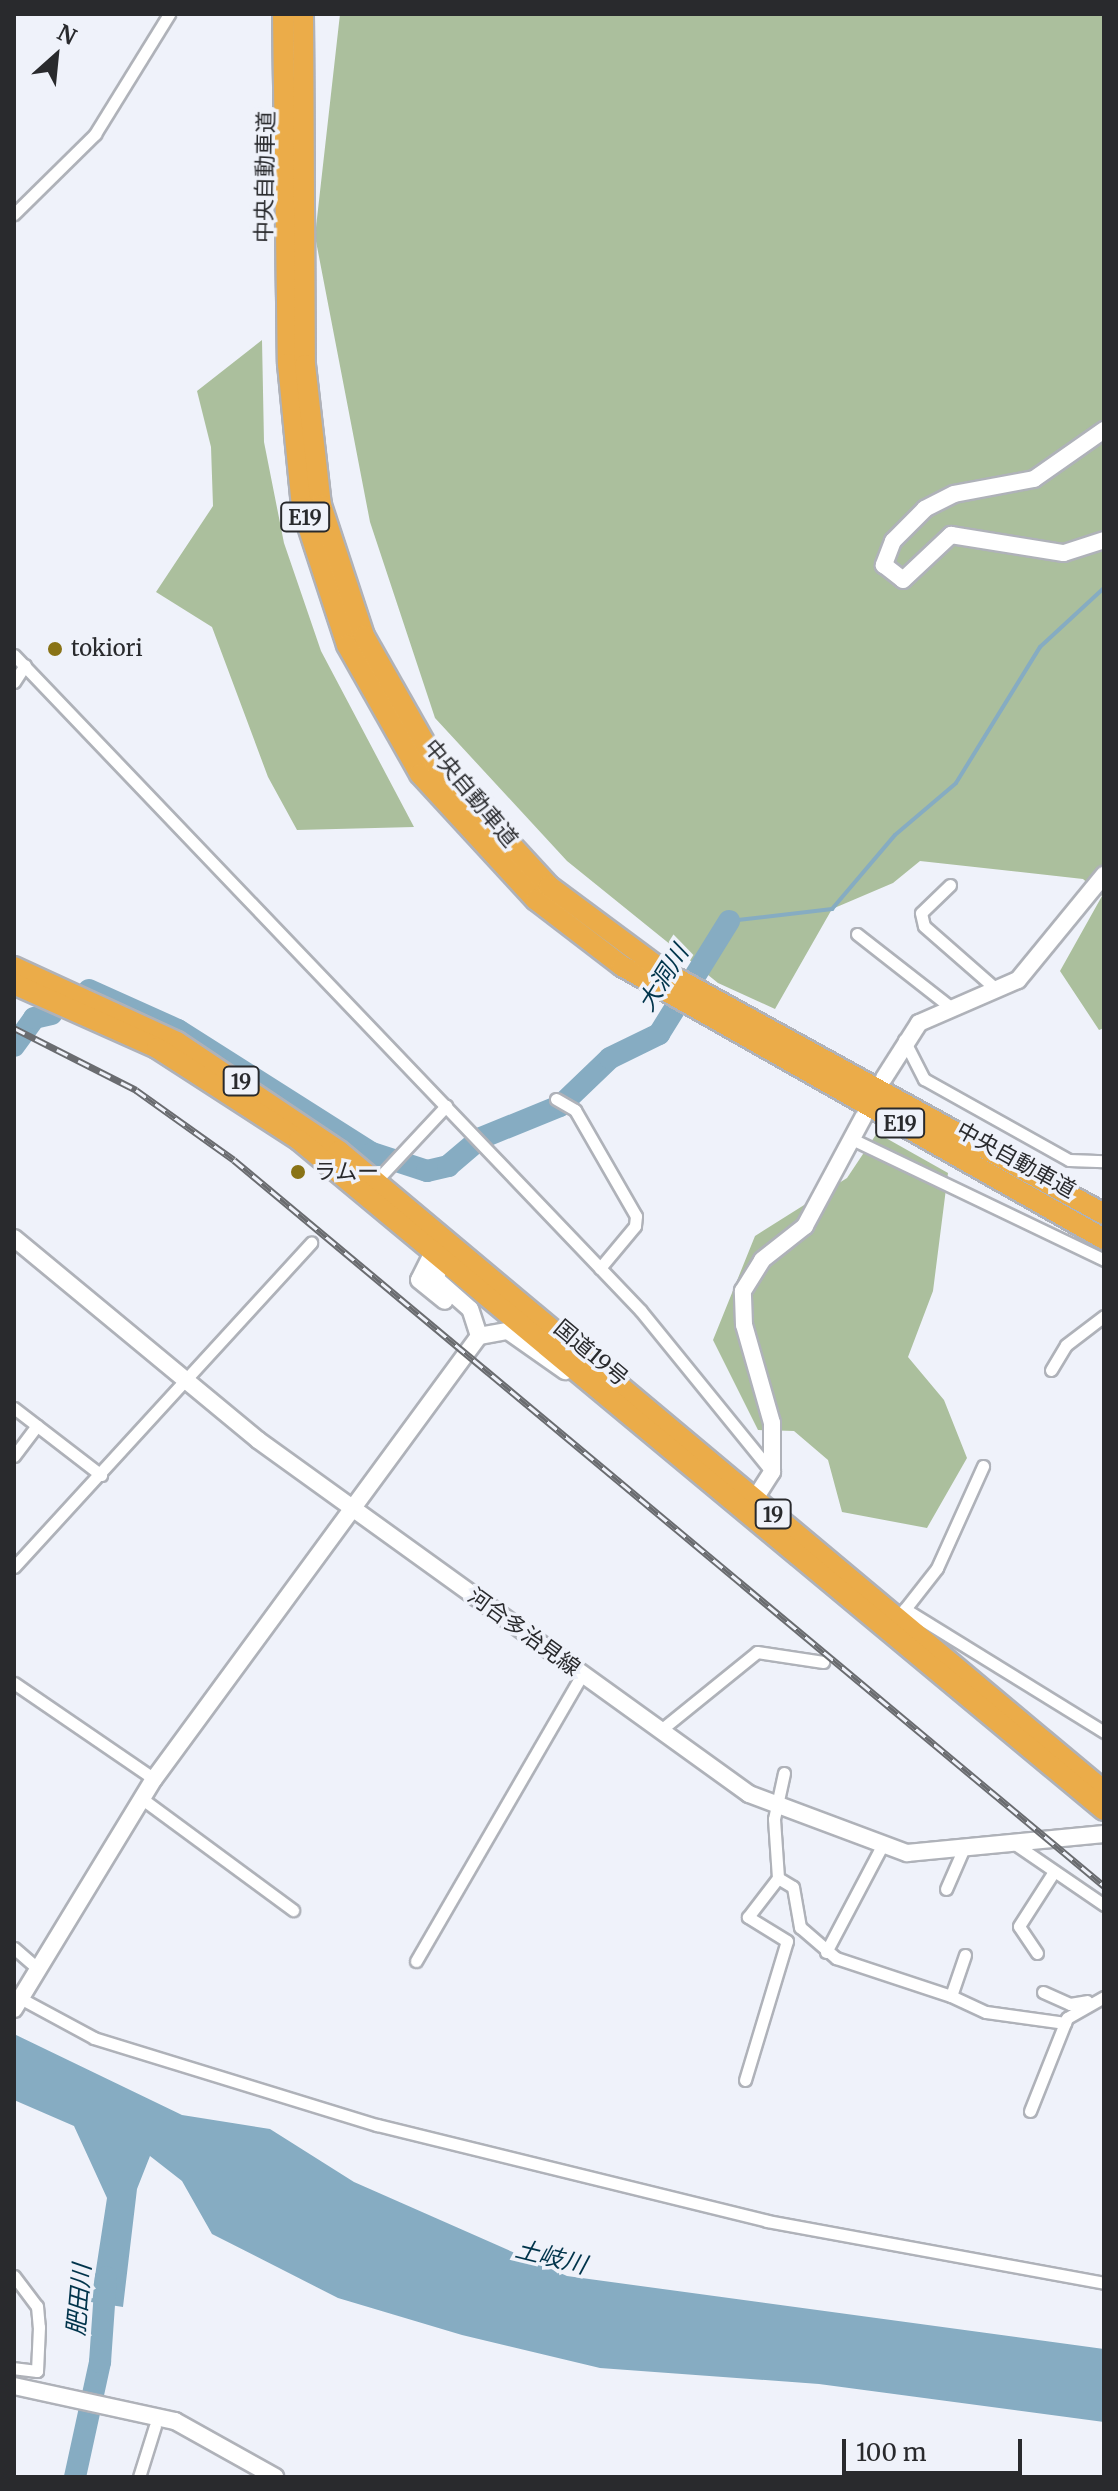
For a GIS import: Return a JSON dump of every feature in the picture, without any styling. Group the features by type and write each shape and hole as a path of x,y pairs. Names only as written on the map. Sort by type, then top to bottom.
{"highway":[{"name":"中央自動車道","path":"283,14 289,412 319,570 367,687 420,774 491,856 580,924 699,1004 1104,1239"},
{"name":"中央自動車道","path":"303,14 305,365 313,456 333,551 384,677 436,763 505,844 580,924"},
{"name":"国道19号","path":"14,967 177,1042 383,1174 439,1249 594,1388 895,1618 1104,1791"},
{"name":"国道19号","path":"14,984 117,1027 220,1085 439,1249 751,1506"},
{"name":"中央自動車道","path":"699,1004 1104,1214"},
{"name":"国道19号","path":"895,1618 1104,1810"}],"street":[{"path":"15,208 95,134 161,17"},
{"path":"1104,430 1034,479 954,494 925,509 893,541 884,565 903,580 959,534 1064,553 1104,540"},
{"path":"14,655 600,1268 714,1394 772,1472"},
{"path":"14,682 25,665"},
{"path":"884,1078 904,1040 948,1005 997,990 1029,969 1104,875"},
{"path":"950,885 921,913 924,926 997,990"},
{"path":"857,934 948,1005"},
{"path":"904,1040 924,1079 1069,1160 1104,1161"},
{"path":"556,1099 568,1105 636,1216 600,1268"},
{"path":"383,1174 446,1106"},
{"path":"751,1506 772,1472 772,1423 744,1325 743,1291 762,1260 805,1226 863,1118"},
{"path":"852,1139 1104,1260"},
{"name":"河合多治見線","path":"14,1238 186,1384 582,1675 776,1808 907,1853 1104,1834"},
{"path":"14,1567 186,1384 311,1243"},
{"path":"439,1249 439,1287 470,1309 479,1336"},
{"path":"439,1249 419,1280 469,1322 465,1353"},
{"path":"1051,1370 1066,1345 1104,1316"},
{"path":"594,1388 508,1331 479,1336 154,1779 17,2004 94,2038 392,2129 767,2221 1104,2283"},
{"path":"14,1408 101,1475"},
{"path":"14,1456 37,1426"},
{"path":"983,1466 937,1568 895,1618 1104,1732"},
{"path":"662,1729 757,1652 823,1662"},
{"path":"416,1961 582,1675"},
{"path":"14,1683 154,1779"},
{"path":"745,2080 787,1941 748,1917 778,1878 776,1808 784,1773"},
{"path":"141,1798 293,1910"},
{"path":"1015,1844 1053,1873 1104,1905"},
{"path":"826,1952 882,1846"},
{"path":"946,1889 963,1850"},
{"path":"1037,1953 1019,1926 1053,1873"},
{"path":"778,1878 793,1887 794,1918 826,1952 951,1996 986,2012 1065,2023"},
{"path":"14,1948 38,1969"},
{"path":"951,1996 965,1955"},
{"path":"1043,1992 1070,2004 1099,1999"},
{"path":"1030,2111 1065,2023 1099,1999"},
{"path":"14,2276 37,2306 39,2327 37,2371 14,2368"},
{"path":"27,2389 193,2431 275,2477"},
{"path":"139,2477 150,2421"}],"green space":[{"path":"340,14 1104,14 1104,1028 1099,1030 1060,971 1102,896 1083,879 920,861 893,883 832,909 775,1009 718,983 567,861 435,718 370,522 315,236"},
{"path":"262,340 264,442 284,543 321,651 414,827 297,830 268,777 212,627 156,592 213,506 211,447 197,391"},
{"path":"877,1133 948,1173 933,1291 908,1357 944,1400 967,1458 927,1528 842,1512 828,1460 794,1431 758,1430 713,1340 755,1236 847,1178"}],"water":[{"path":"14,2034 182,2115 270,2129 354,2182 567,2276 1104,2349 1104,2422 819,2384 600,2368 462,2335 338,2298 212,2234 182,2181 150,2156 137,2189 123,2307 91,2302 107,2198 74,2126 14,2100"}],"waterway":[{"name":"大洞川","path":"729,921 832,909 895,835 956,783 1040,647 1104,588"},
{"name":"大洞川","path":"89,990 178,1030 372,1153 427,1171 448,1166 481,1138 560,1106 610,1058 659,1034 729,921"},
{"name":"大洞川","path":"14,1046 34,1018 52,1014"},
{"name":"肥田川","path":"75,2477 100,2362 106,2277"}],"railway":[{"path":"14,1028 136,1090 234,1160 1104,1886"}],"place":[{"name":"tokiori","path":"55,649"},
{"name":"ラムー","path":"298,1172"}],"water label":[{"name":"土岐川","path":"551,2257"}]}
